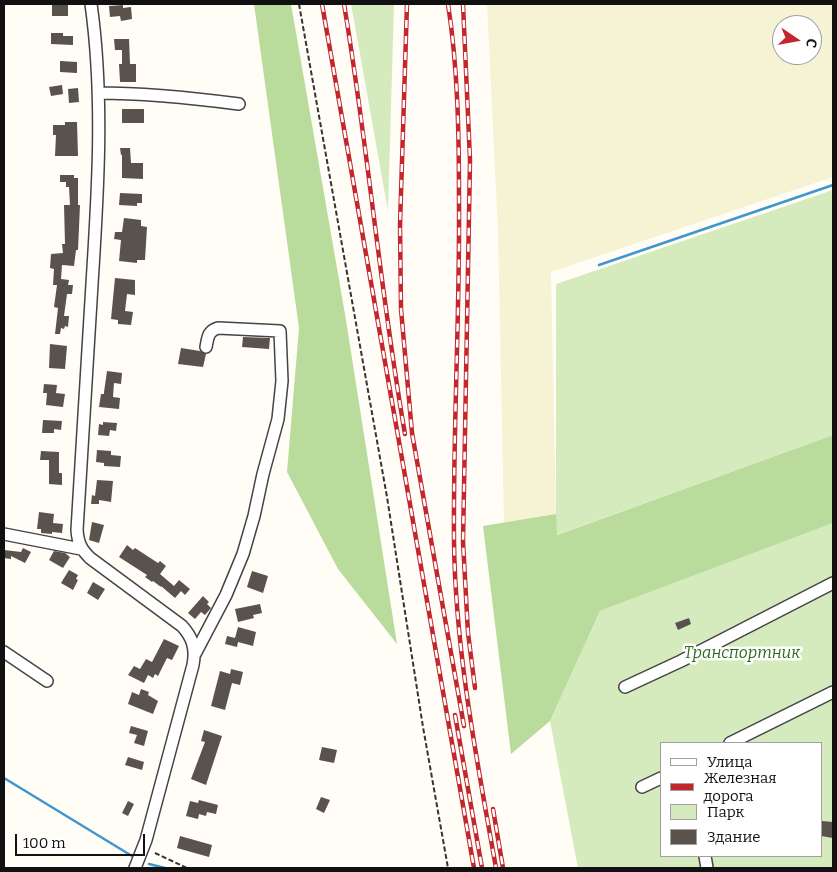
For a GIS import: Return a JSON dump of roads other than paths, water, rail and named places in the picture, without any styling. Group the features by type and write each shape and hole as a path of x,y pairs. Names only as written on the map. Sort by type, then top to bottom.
{"street":[{"path":"91,4 96,37 98,199 77,530 78,540 81,549 90,558 182,626 189,633 195,654"},
{"path":"98,93 172,96 239,104"},
{"path":"135,868 146,840 195,654 226,596 243,554 278,419 282,381 280,331 218,328 208,334 206,347"},
{"path":"4,534 81,549"},
{"path":"625,687 681,661 833,583"},
{"path":"4,652 47,681"},
{"path":"732,742 833,692"},
{"path":"642,787 660,778"}],"waterway":[{"path":"599,265 833,185"},
{"path":"4,778 132,856"},
{"path":"149,864 165,868"}],"railway":[{"path":"322,4 474,868"},
{"path":"344,4 388,327 405,434"},
{"path":"407,4 400,225 401,309 412,433 464,726"},
{"path":"448,4 456,77 459,151 454,497 455,581 468,705 496,868"},
{"path":"463,4 470,160 463,542 468,633 475,688"},
{"path":"455,715 482,868"},
{"path":"493,809 503,868"}],"park label":[{"name":"Транспортник","path":"742,654"}]}
